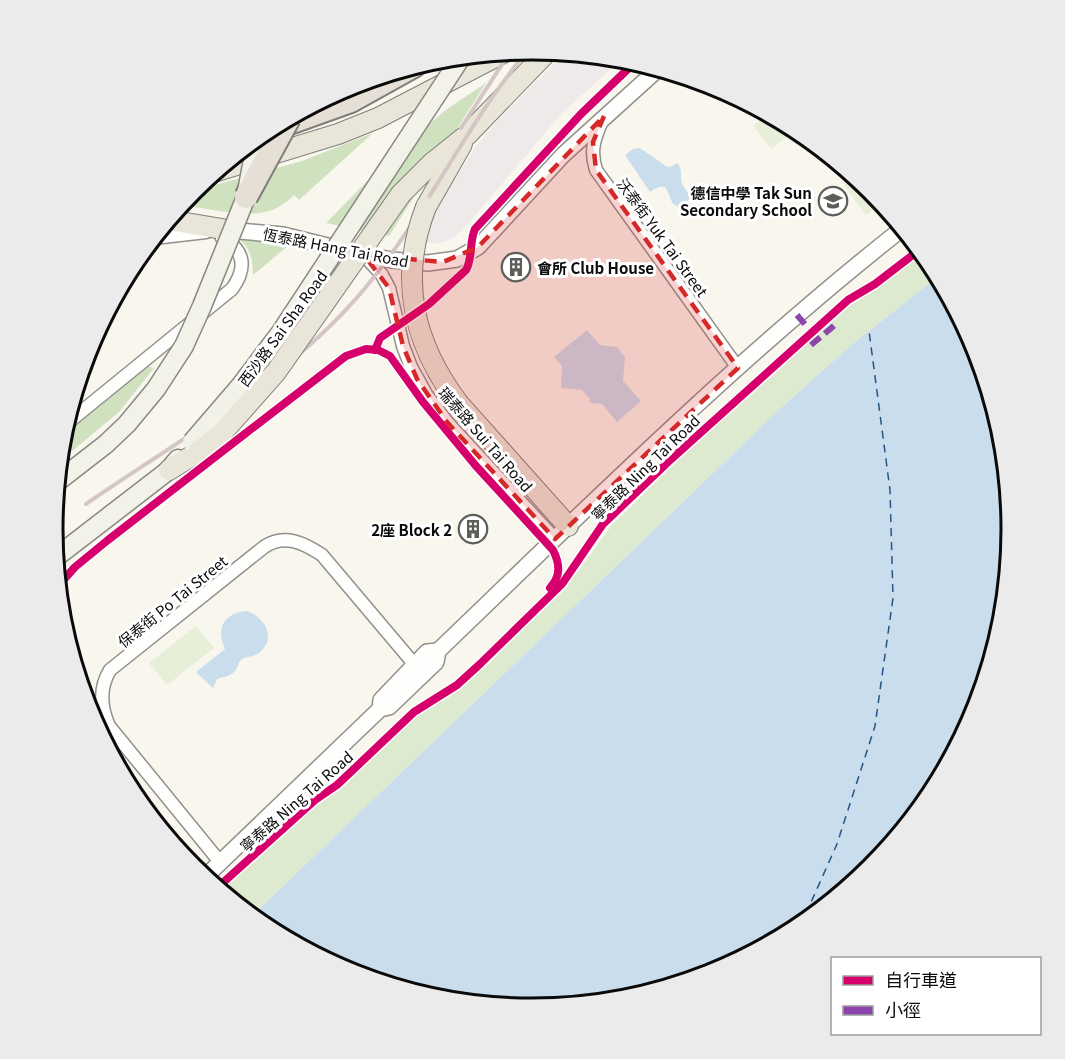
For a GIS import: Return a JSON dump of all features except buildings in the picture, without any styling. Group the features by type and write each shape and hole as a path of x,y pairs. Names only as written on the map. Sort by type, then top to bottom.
{"highway":[{"path":"306,119 371,89"},
{"path":"246,196 279,135"}],"main road":[{"path":"64,551 169,470 195,447 222,433 276,372 401,194 432,163 467,135 539,60"},
{"path":"238,165 338,134 378,118 484,63"},
{"name":"西沙路 Sai Sha Road","path":"195,447 295,313 455,67"},
{"path":"467,135 426,207 414,249 412,281 414,310 433,365 459,404 561,533"},
{"path":"66,475 106,444 127,424 150,397 184,346 246,196 258,149"},
{"path":"179,222 228,230"}],"street":[{"name":"恆泰路 Hang Tai Road","path":"166,236 228,230 283,235 364,255 428,264 443,262 469,253 483,241 563,155 651,75"},
{"name":"沃泰街 Yuk Tai Street","path":"604,116 593,142 593,156 597,170 738,368"},
{"path":"77,415 232,288 241,274 240,254 226,240 207,231"},
{"name":"寧泰路 Ning Tai Road","path":"211,871 380,709 389,707 419,670 436,662 438,651 738,368 797,315 896,234"},
{"name":"瑞泰路 Sui Tai Road","path":"364,255 390,288 403,346 411,367 426,394 447,422 561,533"},
{"name":"保泰街 Po Tai Street","path":"220,862 109,726 104,714 101,692 110,670 270,542 290,539 307,545 322,555 419,670"}],"highlighted area":[{"path":"604,116 593,142 596,170 738,368 555,539 447,422 417,379 403,346 389,288 364,255 443,262 478,247"}],"shaded area":[{"path":"557,61 613,67 562,113 467,225 452,239 435,244 423,242 417,237 477,145 499,119"}],"green space":[{"path":"486,83 389,236 326,223 393,155 447,109"},
{"path":"761,120 788,136 771,149 753,126"},
{"path":"373,133 299,200 294,195 275,209 254,213 193,207 215,185 302,161"},
{"path":"847,182 874,209 866,215 844,185"},
{"path":"236,237 289,245 253,275 250,253 245,244"},
{"path":"915,258 931,282 855,342 784,405 258,910 227,885 319,802 340,788 413,719 467,682 559,593 611,526 674,464 814,334 848,305 879,287"},
{"path":"147,366 154,368 119,412 69,453 75,425"},
{"path":"196,626 214,648 167,685 149,663"}],"water":[{"path":"639,148 666,166 677,163 681,180 690,196 686,205 679,207 673,204 664,187 650,192 625,155"},
{"path":"931,282 954,322 986,408 998,468 1002,530 998,591 993,621 977,680 954,737 923,790 905,815 885,839 842,882 793,920 740,951 712,963 654,983 594,995 563,998 532,999 471,995 411,983 325,951 258,910 784,405 855,342"},
{"path":"587,330 600,345 617,347 625,357 623,381 641,401 617,422 602,404 589,403 590,399 582,390 561,388 562,366 554,357"},
{"path":"247,611 263,623 268,640 258,654 242,659 231,674 217,679 213,688 196,672 225,649 221,635 227,619 239,612"}],"ferry route":[{"path":"808,909 837,844 875,726 893,598 890,490 869,331"}],"railway":[{"path":"86,504 234,405 304,350 336,320 388,259 485,108 520,60"},
{"path":"461,128 504,61"}],"marked path":[{"path":"797,315 815,336"},
{"path":"811,345 836,324"}],"cycle path":[{"path":"375,350 380,338 429,304 466,270 475,229 581,114 627,70"},
{"path":"223,882 315,800 337,785 414,712 457,685 480,664 562,584 603,524 668,462 848,300 875,284 913,255"},
{"path":"66,577 108,540 346,356 366,349 378,350 390,356 423,402 476,466 553,550 557,560 558,574 550,588"}],"place":[{"name":"德信中學 Tak Sun Secondary School","path":"833,201"},
{"name":"會所 Club House","path":"516,267"},
{"name":"2座 Block 2","path":"473,529"}]}
